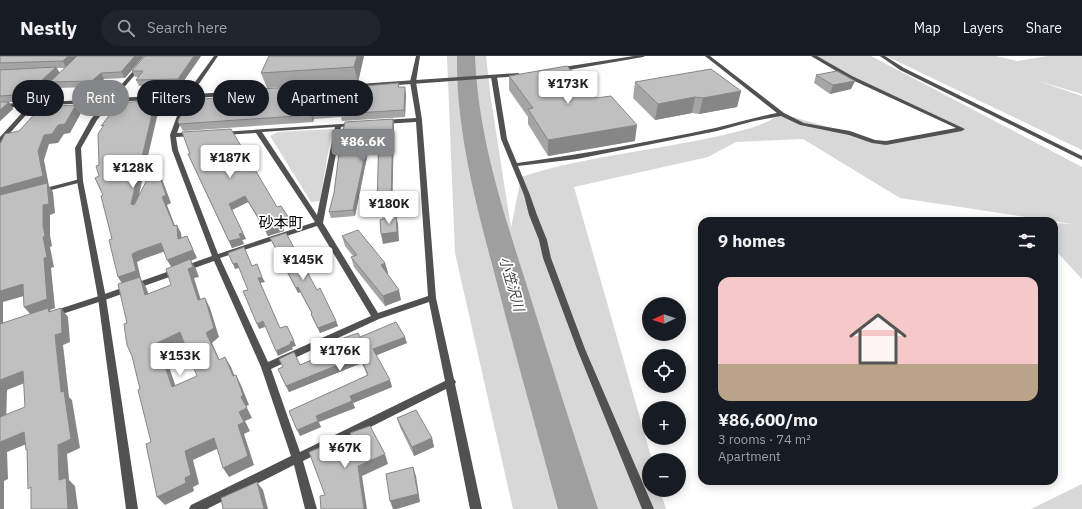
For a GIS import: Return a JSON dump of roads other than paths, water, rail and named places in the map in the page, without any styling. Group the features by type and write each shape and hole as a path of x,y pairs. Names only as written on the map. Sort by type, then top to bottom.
{"street":[{"path":"128,80 149,56"},
{"path":"199,80 216,56"},
{"path":"418,56 412,82 419,120 432,298 451,382 476,509"},
{"path":"548,71 642,56"},
{"path":"707,56 782,114 802,124 850,133 874,142 891,142 962,129 850,77 813,56"},
{"path":"882,56 902,69 1082,158"},
{"path":"373,85 526,74"},
{"path":"58,80 63,75"},
{"path":"494,77 504,139 527,195 547,258 581,349 648,509"},
{"path":"205,96 273,91"},
{"path":"0,106 12,106"},
{"path":"514,164 577,157 717,130 753,119 782,114"},
{"path":"0,141 22,116"},
{"path":"97,116 78,148 80,181 102,298 132,509"},
{"path":"180,116 173,136 175,150 216,256 266,367 297,459 311,509"},
{"path":"375,123 419,120"},
{"path":"220,133 360,124"},
{"path":"319,223 338,125"},
{"path":"258,131 319,223 376,317"},
{"path":"173,136 204,134"},
{"path":"29,194 80,181"},
{"path":"44,317 102,298 216,256 319,223"},
{"path":"266,367 376,317 432,298"},
{"path":"195,509 451,382"}],"waterway":[{"name":"小笠沢川","path":"466,56 468,105 476,153 510,281 578,509"}],"district":[{"name":"砂本町","path":"281,222"}]}
